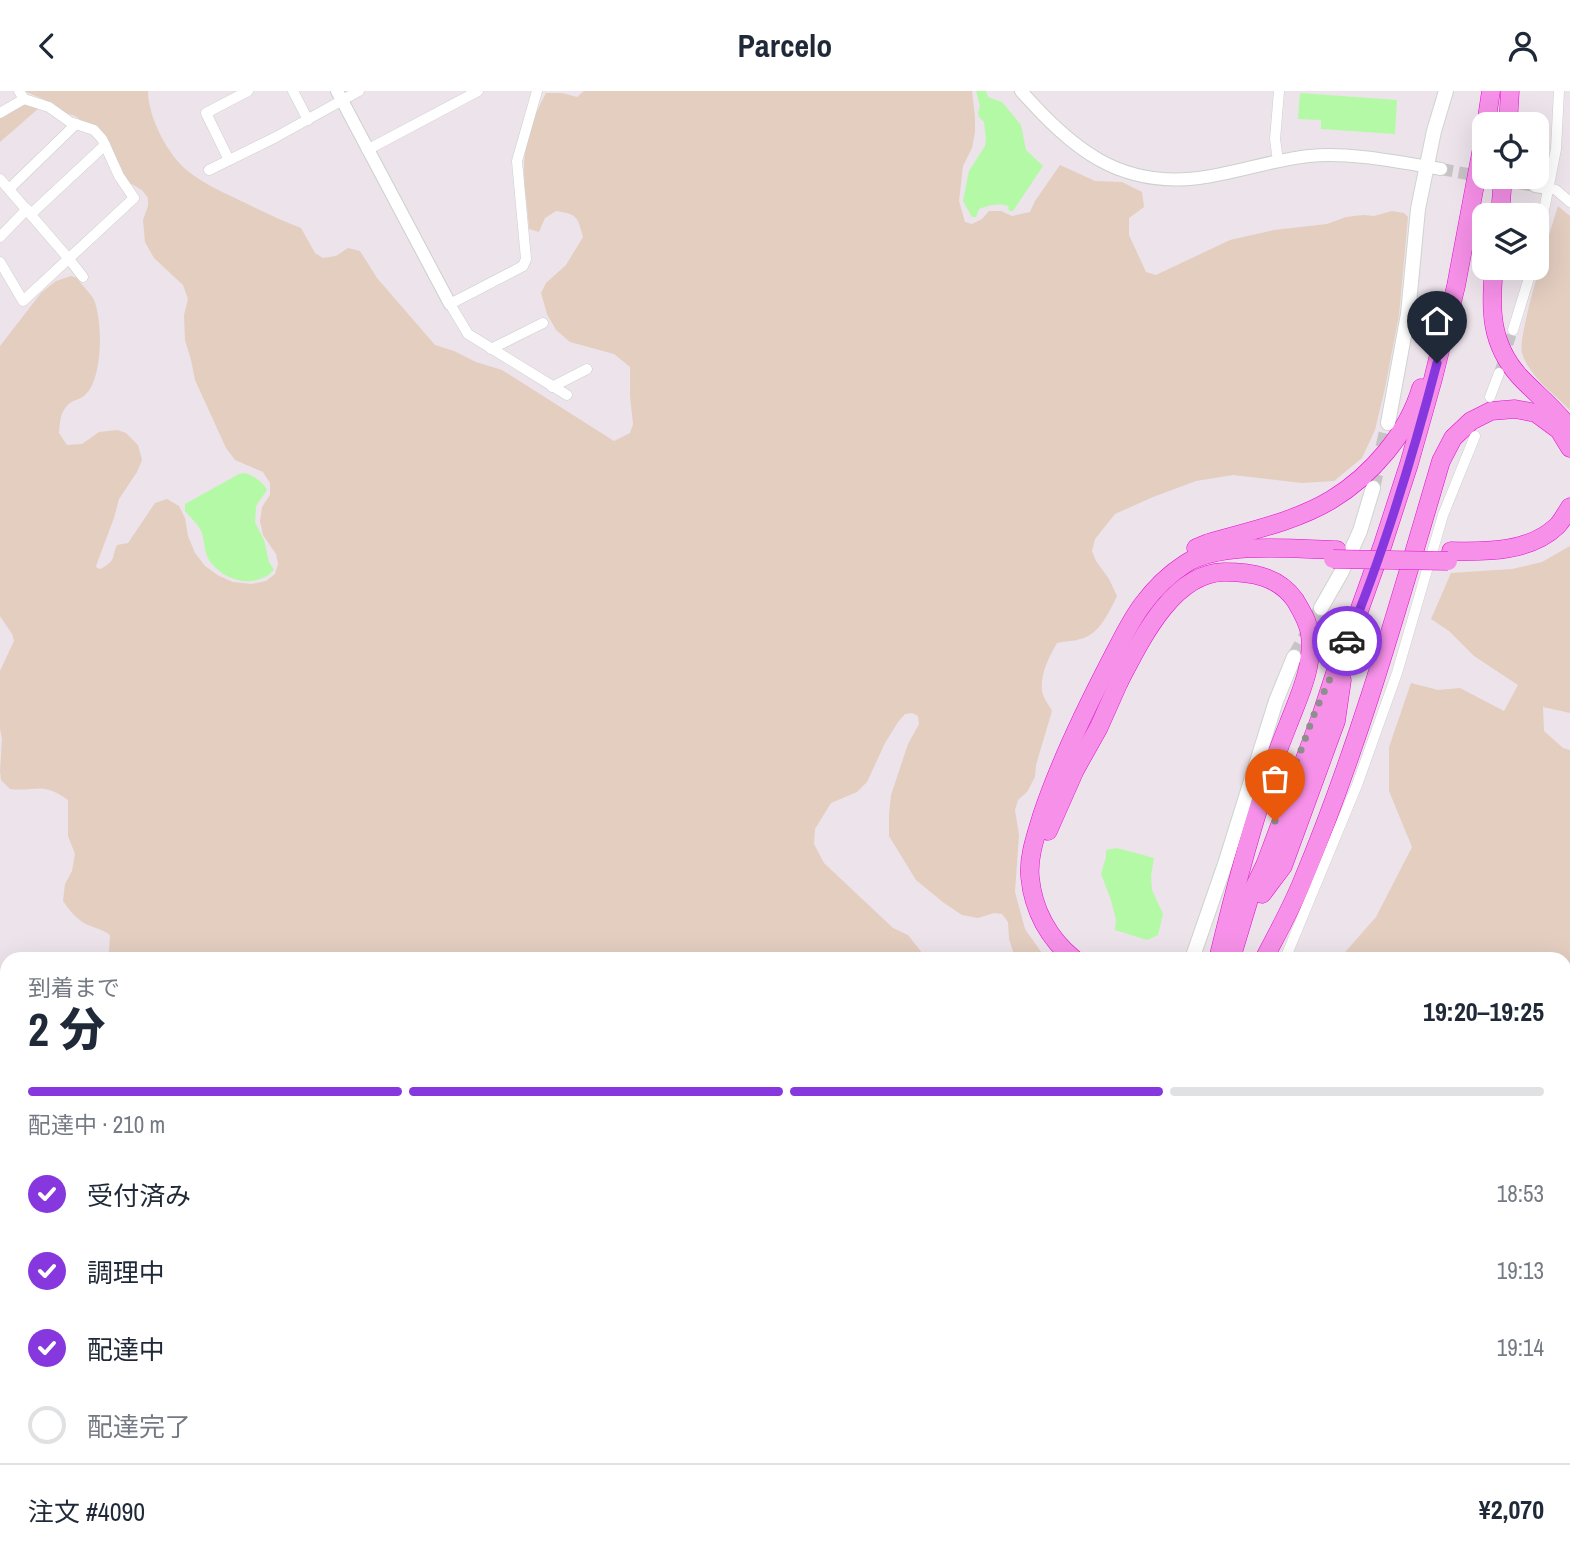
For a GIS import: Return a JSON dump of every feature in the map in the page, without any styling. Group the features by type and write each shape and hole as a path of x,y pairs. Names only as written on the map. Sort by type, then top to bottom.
{"highway":[{"path":"1488,112 1491,91"},
{"path":"1509,112 1510,91"},
{"path":"1236,952 1257,893 1283,866 1336,721 1342,662 1409,464 1442,347 1474,189"},
{"path":"1493,280 1491,304 1503,353 1518,376 1570,429"},
{"path":"1079,952 1068,944 1052,924 1043,902 1039,876 1040,858 1059,804 1099,727 1133,601 1154,574 1183,554 1208,543 1299,515 1331,500 1358,481 1376,463 1406,422 1428,365 1442,347"},
{"path":"1267,952 1301,884 1364,716 1441,461 1452,438 1471,421 1491,411 1516,409 1536,413 1559,430 1570,448"},
{"path":"1450,556 1510,548 1537,539 1558,525 1570,507"},
{"path":"1110,680 1141,606 1160,583 1188,563 1213,553 1241,549 1450,556 1490,560 1537,549 1570,524"},
{"path":"1065,952 1047,931 1036,906 1030,877 1031,855 1061,764 1110,680 1176,594 1194,581 1214,572 1247,572 1269,579 1290,593 1303,613 1310,633 1310,658 1303,689 1266,785 1220,952"}],"main road":[{"path":"1388,423 1408,314 1418,209 1434,131 1446,91"},
{"path":"1321,608 1360,531 1373,488"},
{"path":"1194,952 1276,701 1294,657"}],"street":[{"path":"229,160 206,113 248,91"},
{"path":"293,91 308,120"},
{"path":"209,170 308,120 340,96 359,91"},
{"path":"368,150 478,91"},
{"path":"450,304 523,267 526,259 517,161 537,91"},
{"path":"1021,91 1059,131 1083,151 1111,167 1131,173 1169,179 1199,178 1278,161 1340,155 1441,169"},
{"path":"1278,161 1275,139 1279,91"},
{"path":"1559,91 1556,149 1549,188 1556,190 1570,202"},
{"path":"0,113 22,95 49,107 70,122 94,131 102,139 119,176 134,198 23,301 0,262"},
{"path":"340,96 468,334 567,395"},
{"path":"9,189 76,124"},
{"path":"0,237 104,145"},
{"path":"0,179 83,277"},
{"path":"1513,330 1528,280"},
{"path":"491,349 542,323"},
{"path":"552,387 587,369"},
{"path":"1490,397 1499,373"},
{"path":"1289,952 1362,772 1397,673 1443,515 1475,436"}],"shaded area":[{"path":"24,91 148,91 155,124 174,156 189,172 218,190 301,228 315,253 323,258 336,256 348,248 360,251 377,278 435,345 502,370 614,441 630,433 633,424 630,367 614,354 570,342 556,330 547,314 541,293 546,283 566,265 583,237 576,218 556,211 545,218 539,232 529,229 524,158 530,129 546,93 577,97 584,91 972,91 975,132 972,148 963,166 959,201 965,222 972,224 982,219 989,211 1001,211 1012,216 1030,212 1060,165 1095,181 1122,182 1142,192 1144,207 1129,218 1129,235 1146,272 1156,275 1230,240 1274,230 1327,224 1346,217 1374,216 1392,211 1404,213 1408,217 1399,315 1375,430 1362,458 1334,481 1302,483 1233,475 1196,481 1115,514 1095,539 1092,551 1117,596 1096,630 1083,638 1057,643 1048,660 1042,678 1042,691 1052,711 1035,777 1027,792 1018,800 1015,810 1019,835 1015,892 1025,929 1041,952 1013,952 1008,922 1002,914 994,913 978,918 962,915 944,903 916,880 889,836 891,795 908,744 919,724 918,716 912,713 905,714 898,722 867,782 857,792 831,803 815,829 814,844 824,863 893,928 908,935 921,952 108,952 110,935 80,921 63,901 65,884 72,871 75,854 68,836 68,800 45,789 10,789 1,780 0,771 0,671 14,641 0,616 0,346 41,293 56,281 71,276 77,278 94,300 99,322 100,350 95,377 85,395 64,409 59,433 67,445 82,444 99,432 117,430 126,433 138,445 142,460 119,499 97,568 101,569 112,561 117,545 128,543 155,503 167,499 179,506 195,553 205,566 219,576 233,582 251,584 266,581 275,574 278,564 276,554 263,535 260,521 262,507 270,495 270,483 263,472 235,460 226,448 195,380 185,340 184,315 188,299 183,285 154,258 145,242 143,220 148,198 142,190 128,182 111,146 101,134 45,100"},
{"path":"976,91 986,91 988,97 1002,102 1021,125 1026,150 1043,166 1013,211 1009,211 1008,206 993,205 979,209 976,217 972,217 963,201 969,171 985,146 986,139 984,122 978,113 980,106"},
{"path":"1300,93 1397,100 1395,134 1321,129 1321,120 1298,119"},
{"path":"25,103 39,108 0,142 0,118"},
{"path":"1558,206 1570,216 1570,410 1530,370 1522,353 1529,305 1536,280 1549,280 1549,235"},
{"path":"244,473 257,479 267,490 256,506 255,522 274,570 267,576 251,581 234,579 209,561 201,530 185,511 185,504"},
{"path":"1570,546 1570,713 1543,707 1544,731 1563,748 1570,750 1570,952 1345,952 1376,917 1412,847 1389,791 1389,747 1411,683 1438,690 1460,688 1504,711 1518,685 1474,656 1449,631 1431,619 1451,573 1512,569 1542,562"},
{"path":"1117,848 1154,858 1152,890 1163,914 1158,935 1147,940 1115,930 1116,920 1111,900 1101,874 1106,850"}],"tunnel":[{"path":"1441,169 1472,175"},
{"path":"1499,373 1513,330"},
{"path":"1373,488 1388,423"},
{"path":"1294,657 1321,608"}],"way so far":[{"path":"1275,821 1315,712 1347,641"}],"route":[{"path":"1347,641 1409,464 1437,363"}]}
